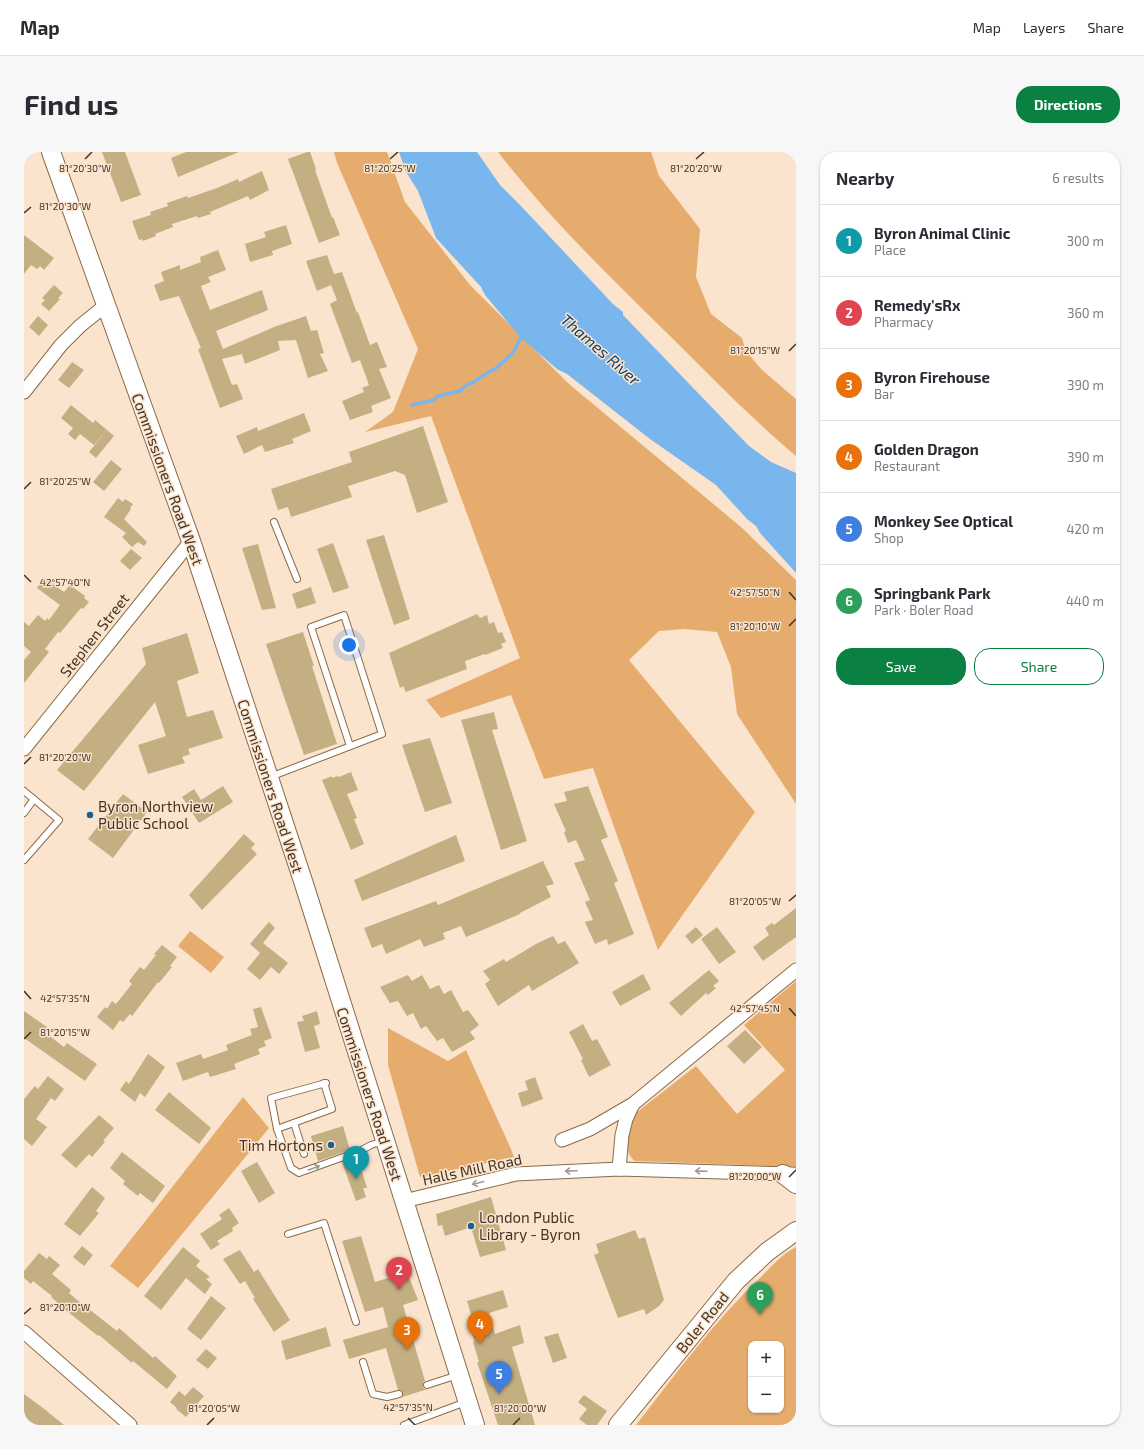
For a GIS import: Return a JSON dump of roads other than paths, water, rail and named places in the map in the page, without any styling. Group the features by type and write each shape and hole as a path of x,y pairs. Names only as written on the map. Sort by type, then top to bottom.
{"main road":[{"name":"Commissioners Road West","path":"51,152 191,541 386,1141 475,1425"},
{"name":"Boler Road","path":"618,1425 736,1280 767,1252 796,1231"}],"street":[{"path":"24,392 61,345 80,326 106,305"},
{"name":"Stephen Street","path":"24,749 191,541"},
{"path":"562,1140 590,1128 633,1104 796,970"},
{"path":"619,1169 622,1135 626,1119 633,1104"},
{"name":"Halls Mill Road","path":"404,1201 516,1174 619,1169 792,1177"},
{"path":"24,1332 130,1425"}],"lane":[{"path":"274,522 297,579"},
{"path":"268,777 382,734 344,615 311,627 350,746"},
{"path":"24,791 59,820 24,860"},
{"path":"24,813 34,800"},
{"path":"277,1129 332,1109 325,1083 271,1097 270,1100 277,1129 291,1168 299,1173 360,1151 371,1145 386,1141"},
{"path":"294,1122 304,1154"},
{"path":"288,1234 324,1223 356,1322"},
{"path":"363,1362 373,1394 387,1397 400,1394"},
{"path":"427,1385 460,1375"},
{"path":"404,1425 468,1401"}],"water":[{"name":"Thames River","path":"399,152 477,152 500,185 613,304 623,312 623,315 749,446 771,462 796,473 796,573 760,533 756,526 747,519 716,485 650,439 567,374 557,369 520,337 485,295 481,287 436,238 418,191 406,172"}],"waterway":[{"path":"412,405 434,400 438,396 460,391 468,384 494,370 513,353 523,333"}],"place":[{"name":"Byron Northview Public School","path":"90,815"},
{"name":"Tim Hortons","path":"331,1145"},
{"name":"Byron Animal Clinic","path":"356,1179"},
{"name":"London Public Library - Byron","path":"471,1226"},
{"name":"Remedy'sRx","path":"399,1290"},
{"name":"Springbank Park","path":"760,1315"},
{"name":"Golden Dragon","path":"480,1344"},
{"name":"Byron Firehouse","path":"407,1350"},
{"name":"Monkey See Optical","path":"499,1394"}]}
